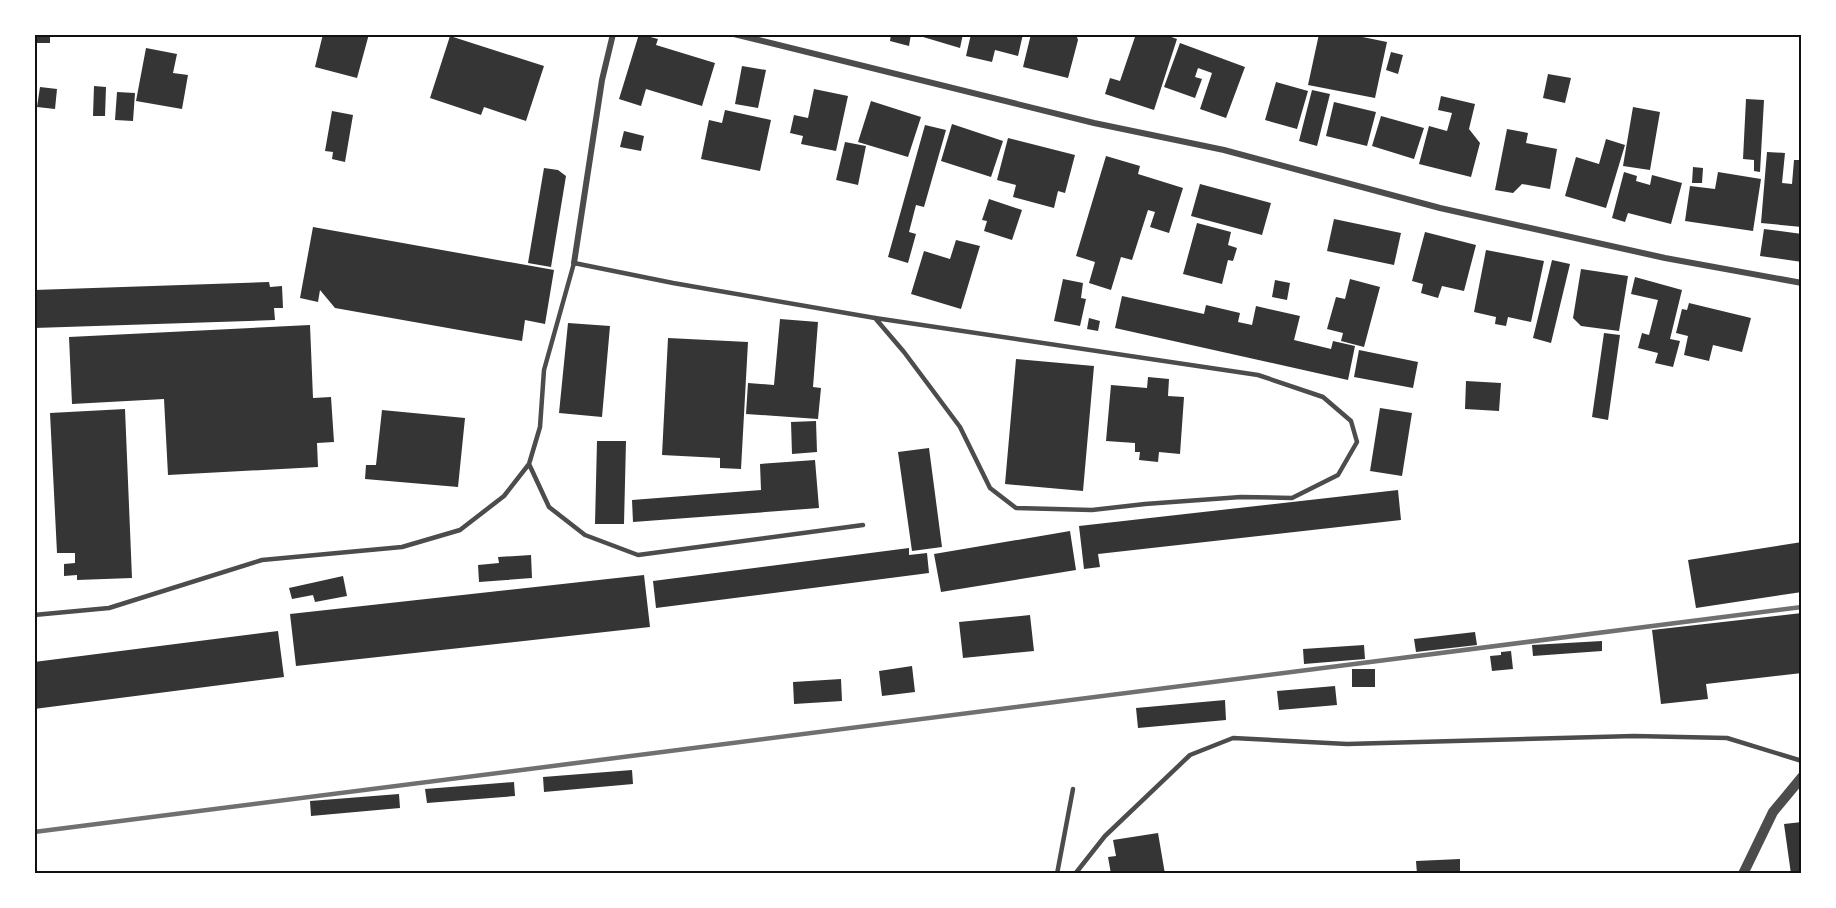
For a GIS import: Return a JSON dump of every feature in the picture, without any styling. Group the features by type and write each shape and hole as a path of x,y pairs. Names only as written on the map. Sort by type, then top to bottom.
{"street":[{"path":"574,263 602,80 614,34"},
{"path":"734,34 1094,123 1224,150 1440,208 1665,258 1802,283"},
{"path":"1743,873 1773,812 1802,777"}],"lane":[{"path":"34,615 110,608 262,561 402,548 460,530 504,496 529,464 540,428 544,370 574,263 673,283 874,318 1258,375 1323,397 1352,421 1357,442 1338,475 1292,498 1241,497 1092,510 1016,508 990,488 960,427 874,318"},
{"path":"529,464 549,507 585,534 638,555 863,525"},
{"path":"1075,873 1105,836 1190,754 1233,738 1347,744 1634,736 1727,738 1802,762"},
{"path":"1057,873 1073,789"}],"building":[{"path":"34,34 50,34 50,43 34,43"},
{"path":"323,34 369,34 357,78 315,67"},
{"path":"639,34 658,39 656,45 715,63 702,106 646,89 641,106 619,99"},
{"path":"891,34 911,34 909,46 890,41"},
{"path":"913,34 963,34 960,48"},
{"path":"971,34 1023,34 1018,56 995,50 992,62 966,56"},
{"path":"1031,34 1076,34 1078,40 1068,78 1023,67"},
{"path":"1136,34 1163,34 1177,39 1154,110 1105,94 1110,78 1120,81"},
{"path":"1319,34 1348,34 1387,42 1375,98 1308,85"},
{"path":"450,36 544,66 526,121 484,107 481,115 430,98"},
{"path":"1180,43 1245,67 1226,118 1200,109 1212,73 1198,68 1195,77 1202,79 1195,98 1164,87"},
{"path":"146,48 177,54 173,73 188,75 182,109 136,101"},
{"path":"1391,52 1403,55 1398,74 1386,70"},
{"path":"742,66 766,70 758,108 735,104"},
{"path":"1548,74 1571,78 1565,103 1543,98"},
{"path":"1276,82 1308,91 1297,129 1265,120"},
{"path":"94,86 106,87 105,116 93,116"},
{"path":"40,87 57,89 55,109 37,107"},
{"path":"814,89 848,96 836,151 801,144 803,136 790,133 794,115 808,118"},
{"path":"1312,90 1330,94 1317,146 1299,141"},
{"path":"117,92 135,93 133,121 115,120"},
{"path":"1441,96 1475,104 1469,129 1480,143 1471,177 1419,164 1429,126 1447,131 1452,113 1438,110"},
{"path":"1746,99 1764,100 1760,172 1754,171 1754,160 1743,159"},
{"path":"871,101 921,117 908,157 858,142"},
{"path":"1334,102 1376,112 1367,146 1326,136"},
{"path":"1633,107 1660,112 1650,170 1623,166"},
{"path":"725,110 771,120 760,171 701,159 709,120 722,123"},
{"path":"332,111 353,115 345,162 332,159 333,152 325,151"},
{"path":"1381,116 1424,128 1414,159 1372,146"},
{"path":"952,124 1003,141 991,177 941,161"},
{"path":"925,125 946,130 924,207 916,205 909,232 916,234 908,263 888,257"},
{"path":"1507,129 1528,133 1526,143 1557,149 1550,189 1522,184 1513,193 1495,190"},
{"path":"624,131 644,136 641,151 620,147"},
{"path":"1008,138 1075,155 1065,193 1058,191 1054,208 1013,197 1016,185 997,180"},
{"path":"1606,139 1625,145 1606,208 1565,196 1576,157 1599,164"},
{"path":"845,142 866,146 858,185 836,180"},
{"path":"1767,152 1785,153 1782,183 1792,184 1794,160 1802,160 1802,227 1761,223"},
{"path":"1106,156 1140,166 1138,174 1183,188 1169,233 1150,227 1155,212 1148,210 1132,260 1121,257 1111,290 1089,283 1095,262 1076,256"},
{"path":"1693,167 1703,168 1702,183 1692,183"},
{"path":"544,168 558,170 566,176 551,267 528,263"},
{"path":"1624,172 1637,176 1636,181 1650,185 1652,175 1682,183 1671,224 1628,213 1625,222 1612,218"},
{"path":"1718,172 1761,179 1753,231 1685,221 1690,186 1715,189"},
{"path":"1200,184 1271,203 1262,235 1191,216"},
{"path":"989,199 1022,210 1012,240 984,231 987,221 982,220"},
{"path":"1334,219 1401,233 1394,265 1327,251"},
{"path":"1197,223 1231,232 1228,245 1237,248 1233,261 1228,260 1222,284 1183,274"},
{"path":"313,227 554,270 545,324 525,320 522,341 335,308 320,290 318,302 300,298"},
{"path":"1764,229 1802,234 1802,262 1760,256"},
{"path":"1425,232 1476,245 1464,291 1442,286 1438,298 1421,293 1423,284 1412,281"},
{"path":"956,240 980,246 961,309 911,294 924,251 950,259"},
{"path":"1486,250 1544,261 1531,322 1508,317 1506,326 1495,324 1496,317 1474,312"},
{"path":"1552,260 1570,264 1551,343 1533,338"},
{"path":"1581,269 1628,276 1619,331 1581,326 1573,318"},
{"path":"1635,277 1682,290 1670,339 1680,341 1673,367 1655,363 1658,353 1638,348 1642,333 1649,335 1658,300 1631,294"},
{"path":"1063,279 1083,283 1081,298 1086,299 1080,326 1054,321"},
{"path":"1350,279 1380,287 1364,347 1341,341 1343,333 1327,329 1336,297 1345,299"},
{"path":"1275,280 1290,283 1287,300 1272,297"},
{"path":"269,282 270,287 282,286 283,308 274,308 275,320 34,328 34,290"},
{"path":"1122,296 1204,314 1206,305 1240,313 1238,322 1252,325 1256,306 1300,316 1294,340 1331,349 1333,341 1355,346 1348,380 1115,328"},
{"path":"1689,303 1751,318 1742,352 1713,345 1709,361 1684,355 1688,336 1676,333 1682,309 1687,310"},
{"path":"1089,318 1100,321 1098,331 1087,329"},
{"path":"780,319 818,322 813,387 821,388 818,419 746,414 748,383 774,385"},
{"path":"568,323 610,326 602,417 559,413"},
{"path":"310,325 313,398 331,397 334,442 317,443 318,467 168,475 164,399 72,404 69,337"},
{"path":"1604,333 1620,335 1608,420 1592,417"},
{"path":"668,338 748,342 741,469 720,468 720,458 662,455"},
{"path":"1359,350 1418,362 1413,388 1354,377"},
{"path":"1016,359 1094,366 1083,491 1005,484"},
{"path":"1148,377 1169,379 1168,396 1184,397 1180,454 1159,452 1158,462 1139,460 1140,452 1135,452 1135,443 1106,441 1111,385 1147,388"},
{"path":"1466,381 1501,383 1499,411 1465,409"},
{"path":"1380,408 1412,413 1402,476 1370,471"},
{"path":"125,409 132,578 77,580 77,575 64,576 64,564 75,563 75,553 57,553 50,413"},
{"path":"382,410 465,418 458,487 365,479 366,465 376,465"},
{"path":"816,421 817,452 792,454 791,422"},
{"path":"597,441 626,441 624,524 595,524"},
{"path":"929,448 942,547 912,551 898,452"},
{"path":"815,460 819,508 633,522 632,500 761,490 760,464"},
{"path":"1398,490 1401,520 1098,554 1100,567 1084,569 1079,526"},
{"path":"1070,531 1076,570 941,592 934,554"},
{"path":"1802,542 1802,592 1696,608 1688,560"},
{"path":"909,548 909,555 927,553 929,573 656,608 653,581"},
{"path":"531,555 532,578 479,582 478,565 499,563 498,557"},
{"path":"644,575 650,627 296,666 290,614"},
{"path":"343,576 347,596 315,602 313,595 292,599 289,588"},
{"path":"1802,613 1802,673 1706,684 1708,699 1661,704 1652,630"},
{"path":"1030,615 1034,651 963,658 959,622"},
{"path":"278,631 284,677 34,709 34,662"},
{"path":"1475,632 1477,645 1416,652 1414,639"},
{"path":"1602,641 1602,651 1533,656 1532,645"},
{"path":"1364,645 1365,659 1304,664 1303,649"},
{"path":"1511,651 1513,669 1492,671 1490,656"},
{"path":"912,666 915,692 882,696 879,671"},
{"path":"1352,669 1375,669 1375,687 1352,687"},
{"path":"841,679 842,701 794,704 793,682"},
{"path":"1335,686 1337,705 1279,710 1277,691"},
{"path":"1225,700 1226,720 1138,728 1136,708"},
{"path":"632,770 633,784 544,792 543,777"},
{"path":"514,782 515,796 427,803 425,789"},
{"path":"399,794 400,808 311,816 310,801"},
{"path":"1802,822 1802,874 1791,874 1784,824"},
{"path":"1158,833 1165,874 1111,874 1108,857 1116,856 1113,840"},
{"path":"1460,859 1460,874 1417,874 1416,861"}],"railway":[{"path":"34,832 1802,607"}]}
